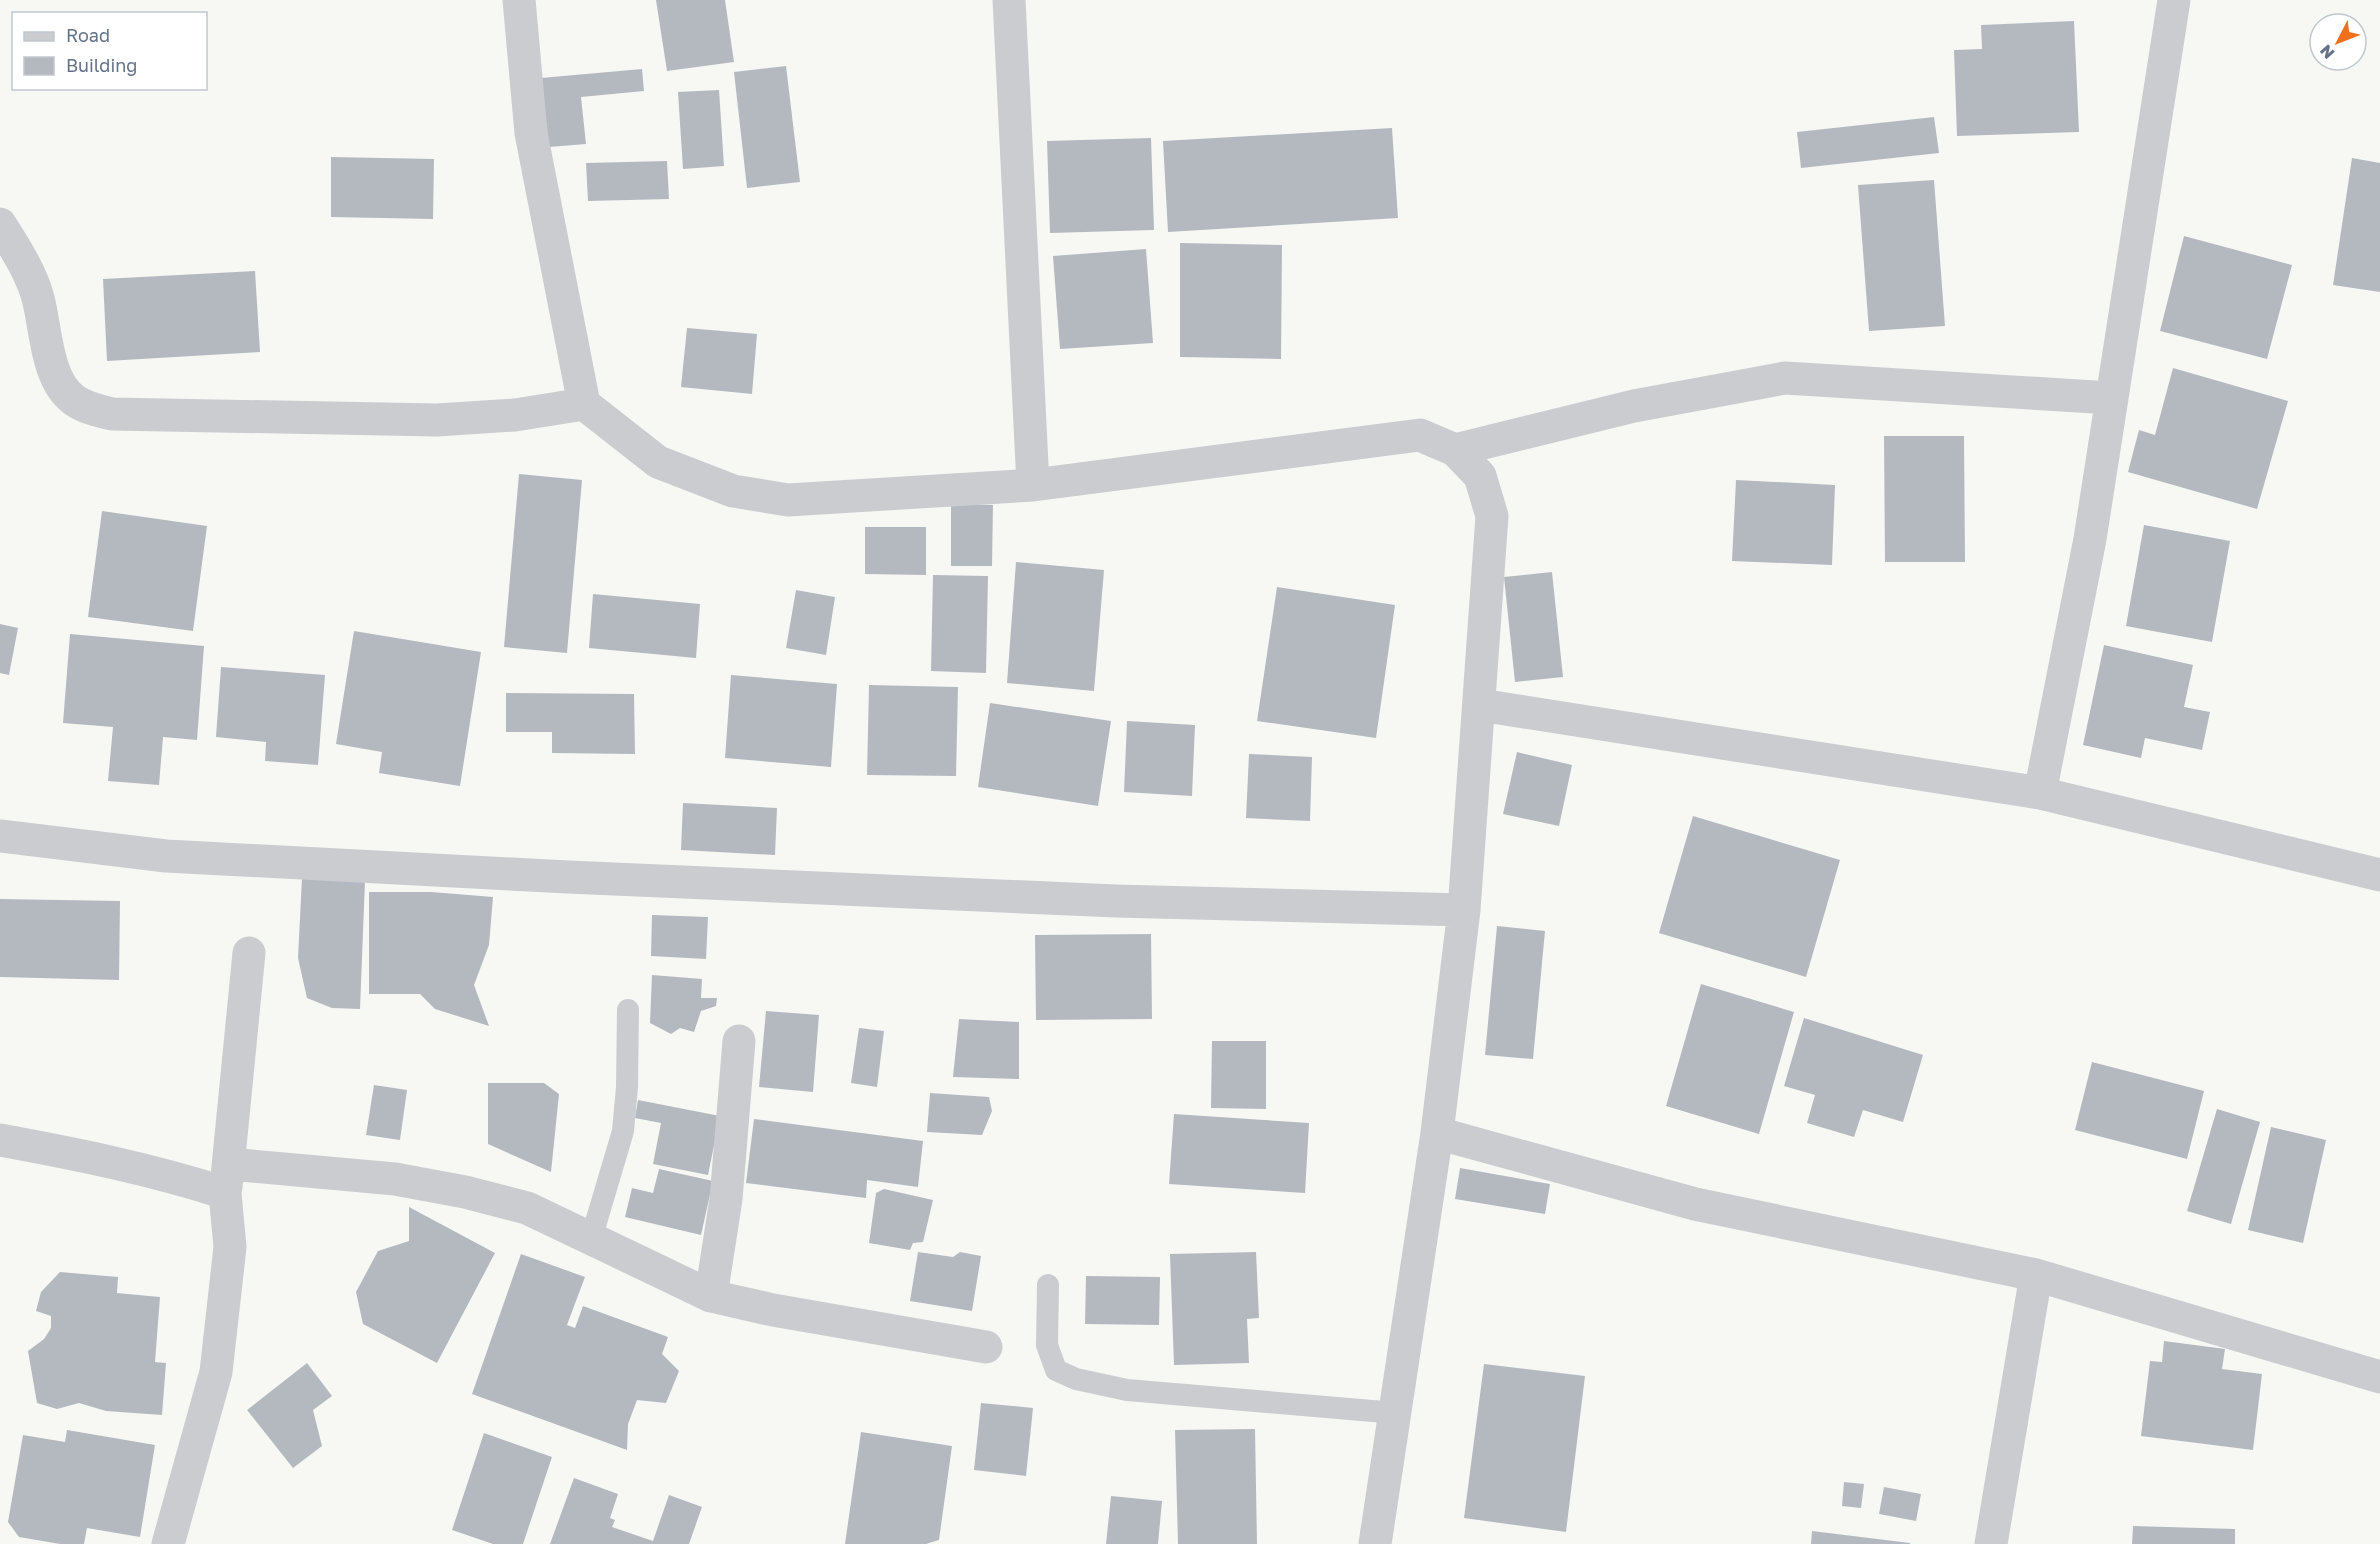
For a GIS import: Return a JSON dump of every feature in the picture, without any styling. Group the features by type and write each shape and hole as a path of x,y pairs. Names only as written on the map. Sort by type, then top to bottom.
{"street":[{"path":"519,0 531,133 584,404 658,462 733,491 789,500 1033,485 1420,435 1455,450 1480,476 1492,516 1464,910 1437,1133 1375,1544"},
{"path":"1010,0 1033,485"},
{"path":"2040,793 2090,539 2174,0"},
{"path":"0,224 16,249 37,295 54,376 72,399 92,409 112,414 437,420 515,415 584,404"},
{"path":"1455,450 1634,406 1785,378 2111,398"},
{"path":"1480,705 2040,793 2380,875"},
{"path":"0,836 166,856 580,878 1116,901 1464,910"},
{"path":"168,1544 216,1372 230,1247 227,1178 249,953"},
{"path":"711,1296 726,1199 739,1041"},
{"path":"1437,1133 1695,1204 2036,1275 2380,1377"},
{"path":"0,1140 76,1154 176,1177 395,1179 465,1192 527,1208 711,1296 773,1310 986,1347"},
{"path":"1991,1544 2036,1275"}],"lane":[{"path":"591,1239 622,1131 627,1087 628,1010"},
{"path":"1048,1285 1047,1345 1056,1370 1076,1379 1127,1390 1396,1413"}],"building":[{"path":"656,0 725,0 734,62 667,71"},
{"path":"2074,21 2079,132 1957,136 1954,50 1982,49 1981,25"},
{"path":"786,66 800,182 747,188 734,72"},
{"path":"642,69 644,91 581,97 586,144 549,147 541,78"},
{"path":"719,90 724,166 683,169 678,92"},
{"path":"1934,117 1939,153 1801,168 1797,132"},
{"path":"1392,128 1398,218 1168,232 1163,141"},
{"path":"1151,138 1154,230 1050,233 1047,141"},
{"path":"331,157 434,159 433,219 331,217"},
{"path":"2352,158 2380,163 2380,292 2333,285"},
{"path":"667,161 669,199 588,201 586,163"},
{"path":"1934,180 1945,326 1869,331 1858,185"},
{"path":"2184,236 2292,265 2267,359 2160,331"},
{"path":"1180,243 1282,245 1281,359 1180,357"},
{"path":"1146,249 1153,343 1060,349 1053,256"},
{"path":"255,271 260,352 107,361 103,279"},
{"path":"687,328 757,334 752,394 681,387"},
{"path":"2173,368 2288,401 2257,509 2128,472 2139,430 2155,435"},
{"path":"1884,436 1964,436 1965,562 1885,562"},
{"path":"519,474 582,480 567,653 504,647"},
{"path":"1736,480 1835,485 1832,565 1732,561"},
{"path":"951,504 993,505 992,566 951,566"},
{"path":"102,511 207,526 193,631 88,617"},
{"path":"2144,525 2230,541 2212,642 2126,626"},
{"path":"865,527 926,527 926,575 865,574"},
{"path":"1016,562 1104,570 1094,691 1007,683"},
{"path":"1552,572 1563,677 1515,682 1504,577"},
{"path":"933,575 988,576 986,673 931,671"},
{"path":"1277,587 1395,605 1376,738 1257,721"},
{"path":"796,590 835,597 826,655 786,648"},
{"path":"593,594 700,604 696,658 589,648"},
{"path":"0,624 18,628 9,675 0,673"},
{"path":"354,631 481,652 460,786 379,773 382,752 336,744"},
{"path":"70,634 204,646 197,740 163,737 159,785 108,781 113,727 63,723"},
{"path":"2104,645 2193,665 2184,707 2210,712 2202,750 2145,738 2141,758 2083,745"},
{"path":"221,667 325,675 318,765 265,761 266,742 216,737"},
{"path":"731,675 837,684 831,767 725,758"},
{"path":"869,685 958,687 956,776 867,775"},
{"path":"506,693 634,694 635,754 552,753 552,732 506,732"},
{"path":"990,703 1111,721 1098,806 978,787"},
{"path":"1127,721 1195,725 1192,796 1124,792"},
{"path":"1517,752 1572,765 1559,826 1503,814"},
{"path":"1249,754 1312,757 1310,821 1246,818"},
{"path":"683,803 777,808 775,855 681,850"},
{"path":"1693,816 1840,860 1806,977 1659,933"},
{"path":"302,878 365,881 360,1009 332,1008 307,998 298,958"},
{"path":"369,892 431,892 493,897 489,945 474,985 489,1026 435,1009 420,994 369,994"},
{"path":"0,899 120,901 119,980 0,977"},
{"path":"652,915 708,917 706,959 651,956"},
{"path":"1497,926 1545,931 1533,1059 1485,1055"},
{"path":"1151,934 1152,1019 1036,1020 1035,935"},
{"path":"652,975 702,979 701,998 717,998 716,1006 701,1011 694,1032 680,1028 671,1034 650,1023"},
{"path":"1701,984 1794,1012 1759,1134 1666,1106"},
{"path":"766,1011 819,1015 813,1092 759,1087"},
{"path":"1804,1018 1923,1055 1903,1122 1863,1110 1854,1137 1807,1123 1815,1095 1784,1086"},
{"path":"959,1019 1019,1022 1019,1079 953,1077"},
{"path":"859,1028 884,1031 877,1087 851,1083"},
{"path":"1212,1041 1266,1041 1266,1109 1211,1108"},
{"path":"2092,1062 2204,1091 2187,1159 2075,1130"},
{"path":"488,1083 544,1083 559,1094 551,1172 488,1144"},
{"path":"374,1085 407,1090 400,1140 366,1135"},
{"path":"930,1093 989,1097 992,1111 982,1135 927,1132"},
{"path":"638,1100 720,1116 708,1175 653,1164 661,1123 635,1118"},
{"path":"2217,1109 2260,1122 2231,1224 2187,1211"},
{"path":"1174,1114 1309,1123 1305,1193 1169,1184"},
{"path":"754,1119 923,1141 918,1187 867,1180 866,1198 746,1183"},
{"path":"2271,1127 2326,1140 2303,1243 2248,1230"},
{"path":"1460,1168 1550,1184 1545,1214 1455,1199"},
{"path":"659,1169 713,1181 701,1235 625,1217 632,1188 653,1193"},
{"path":"884,1189 933,1200 923,1242 913,1243 910,1250 869,1243 876,1193"},
{"path":"409,1207 495,1253 437,1363 363,1324 356,1292 378,1251 409,1241"},
{"path":"918,1252 953,1257 960,1252 981,1256 972,1311 910,1301"},
{"path":"1256,1252 1259,1318 1247,1319 1249,1363 1174,1365 1170,1254"},
{"path":"521,1254 585,1277 567,1325 575,1328 583,1306 668,1337 662,1354 679,1371 666,1403 637,1400 628,1424 627,1450 472,1394"},
{"path":"60,1272 118,1277 117,1293 160,1297 155,1362 166,1363 162,1415 106,1411 79,1403 57,1409 37,1403 28,1351 44,1339 51,1328 51,1316 36,1311 41,1292"},
{"path":"1086,1276 1160,1277 1159,1325 1085,1324"},
{"path":"2164,1341 2225,1349 2222,1369 2262,1374 2253,1450 2141,1436 2150,1361 2162,1362"},
{"path":"307,1363 332,1396 313,1410 322,1446 293,1468 247,1410"},
{"path":"1484,1364 1585,1376 1566,1532 1464,1518"},
{"path":"981,1403 1033,1408 1026,1476 974,1470"},
{"path":"1255,1429 1257,1544 1178,1544 1175,1430"},
{"path":"67,1430 155,1445 140,1537 87,1528 84,1544 60,1544 19,1537 8,1522 23,1435 65,1442"},
{"path":"861,1432 952,1446 939,1540 926,1544 845,1544"},
{"path":"484,1433 552,1457 523,1544 493,1544 452,1530"},
{"path":"574,1478 618,1494 610,1518 615,1520 612,1527 653,1541 669,1495 702,1507 689,1544 550,1544"},
{"path":"1844,1482 1864,1484 1861,1508 1842,1506"},
{"path":"1884,1487 1921,1494 1916,1521 1879,1514"},
{"path":"1111,1496 1162,1501 1158,1544 1106,1544"},
{"path":"2133,1526 2235,1529 2235,1544 2132,1544"},
{"path":"1812,1531 1910,1543 1910,1544 1811,1544"}]}
